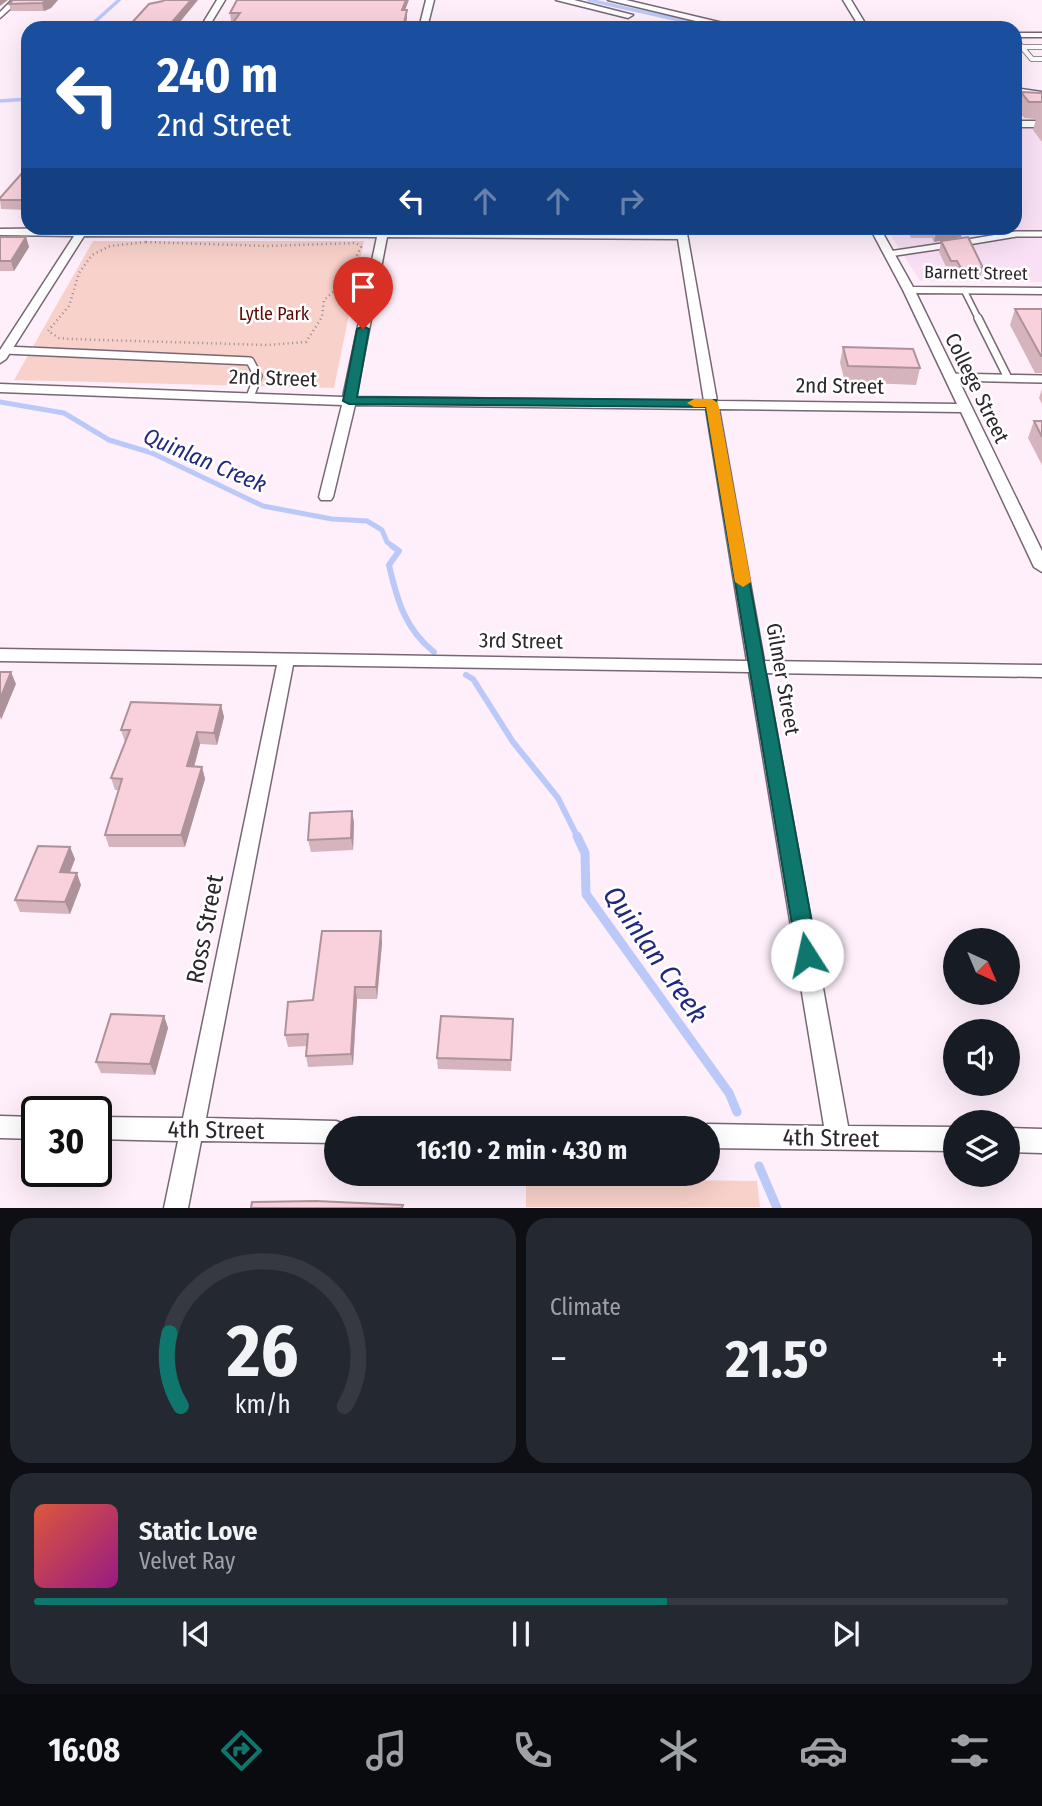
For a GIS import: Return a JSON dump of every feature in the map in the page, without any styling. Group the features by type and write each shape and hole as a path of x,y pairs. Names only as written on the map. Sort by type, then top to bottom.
{"street":[{"path":"0,16 16,0"},
{"path":"208,21 221,0"},
{"path":"425,21 430,0"},
{"path":"561,0 655,21"},
{"path":"613,0 708,21"},
{"path":"847,0 860,21"},
{"path":"1022,36 1042,35"},
{"path":"1022,91 1042,95"},
{"path":"1022,124 1042,124"},
{"path":"0,232 21,231"},
{"path":"3,354 79,235"},
{"path":"326,497 349,401 382,235"},
{"name":"Gilmer Street","path":"682,235 759,667 838,1138"},
{"name":"College Street","path":"879,235 909,290 1042,567"},
{"name":"Barnett Street","path":"909,290 1042,291"},
{"name":"2nd Street","path":"0,388 349,401 712,403 965,408"},
{"name":"3rd Street","path":"0,655 1042,671"},
{"name":"Ross Street","path":"176,1208 286,661"},
{"path":"0,1127 21,1128"},
{"name":"4th Street","path":"112,1129 324,1132"},
{"name":"4th Street","path":"720,1136 943,1139"},
{"path":"1020,1140 1042,1140"}],"lane":[{"path":"1022,47 1042,47"},
{"path":"1022,47 1032,59 1042,59"},
{"path":"1022,234 1042,234"},
{"path":"889,254 1010,235"},
{"path":"964,290 1009,378"},
{"path":"3,354 250,361 258,376 250,397"},
{"path":"950,377 1042,379"}],"path":[{"path":"146,242 267,246 356,243 361,247 342,283 324,300 322,317 306,342 267,345 70,339 59,338 48,331 51,324 68,308 74,283 93,253 108,246 146,242"}],"shaded area":[{"path":"1022,129 1042,129 1042,282 920,281 890,235 1022,235"}],"green space":[{"name":"Lytle Park","path":"93,241 364,241 334,388 14,380"},
{"path":"720,1181 757,1181 760,1207 526,1207 526,1186 720,1186"}],"building":[{"path":"13,0 49,0 42,3 9,4"},
{"path":"191,0 173,21 133,21 149,4"},
{"path":"237,0 406,0 402,10 407,10 405,21 234,21 240,13 230,13"},
{"path":"1022,92 1042,93 1042,102 1029,102"},
{"path":"21,174 21,200 0,198"},
{"path":"0,237 26,237 11,261 0,261"},
{"path":"968,237 983,268 961,268 957,261 951,261 941,241"},
{"path":"1015,309 1042,309 1042,356 1041,356"},
{"path":"843,347 913,349 920,368 848,366"},
{"path":"1034,421 1042,421 1042,437"},
{"path":"0,672 11,672 0,699"},
{"path":"131,702 221,705 214,733 197,732 187,766 202,767 181,835 105,835 122,779 111,778 130,730 121,730"},
{"path":"352,811 351,838 308,840 310,813"},
{"path":"38,846 70,847 60,872 77,873 65,902 15,900"},
{"path":"322,931 381,931 376,987 355,987 351,1054 306,1056 308,1034 285,1035 288,1002 313,1000"},
{"path":"111,1014 164,1016 150,1064 96,1062"},
{"path":"441,1016 513,1019 511,1060 437,1058"},
{"path":"316,1201 403,1205 402,1208 251,1208 252,1202"}],"waterway":[{"name":"Quinlan Creek","path":"96,21 119,0"},
{"path":"589,0 684,21"},
{"name":"Quinlan Creek","path":"0,101 21,100"},
{"name":"Quinlan Creek","path":"0,402 64,413 109,440 152,453 263,506 332,519 367,521 382,530 387,542 395,548"},
{"name":"Quinlan Creek","path":"392,546 399,551 389,565 399,602 409,624 434,652"},
{"name":"Quinlan Creek","path":"466,675 473,679 513,742 558,798 577,836"},
{"name":"Quinlan Creek","path":"577,836 585,853 586,894 729,1093 737,1112"},
{"name":"Quinlan Creek","path":"759,1166 777,1208"}],"slow traffic":[{"path":"694,403 712,403 743,582"}],"route":[{"path":"363,329 349,401 712,403 807,955"}]}
